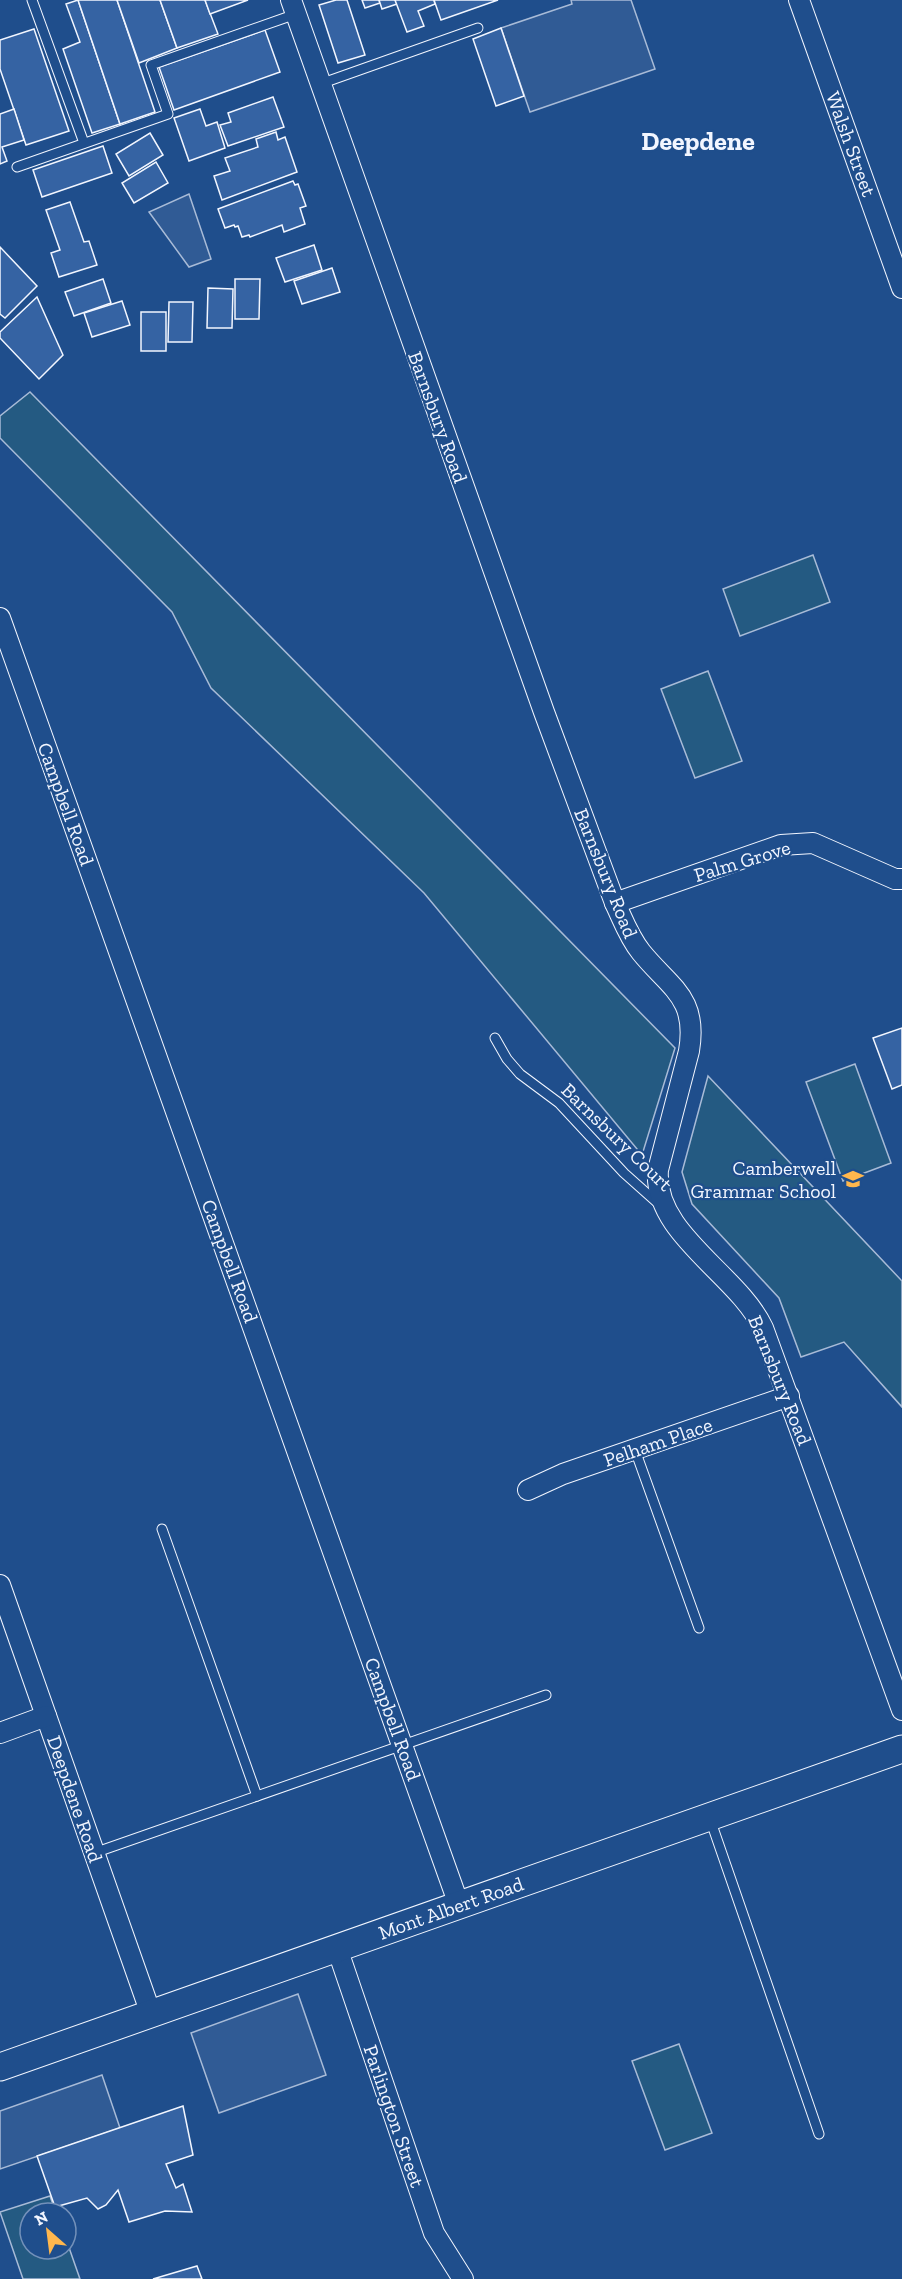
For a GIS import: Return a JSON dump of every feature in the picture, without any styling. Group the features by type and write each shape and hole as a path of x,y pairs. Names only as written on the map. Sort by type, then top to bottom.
{"main road":[{"name":"Mont Albert Road","path":"0,2067 902,1749"}],"street":[{"name":"Walsh Street","path":"799,0 902,288"},
{"name":"Barnsbury Road","path":"293,7 543,712 615,903 635,945 679,993 690,1020 689,1050 658,1170 659,1188 666,1209 682,1233 753,1309 763,1328 902,1710"},
{"name":"Campbell Road","path":"0,618 459,1905"},
{"name":"Palm Grove","path":"615,903 781,845 813,843 894,879 902,879"},
{"name":"Pelham Place","path":"528,1490 563,1474 789,1396"},
{"name":"Deepdene Road","path":"0,1585 151,2014"},
{"path":"0,1733 46,1716"},
{"name":"Parlington Street","path":"337,1948 434,2233 463,2279"}],"lane":[{"path":"32,0 84,143"},
{"path":"17,167 168,114 152,65 293,7"},
{"path":"320,84 478,28"},
{"name":"Barnsbury Court","path":"495,1038 507,1059 520,1074 559,1102 624,1173 650,1198 666,1209"},
{"path":"635,1450 699,1628"},
{"path":"162,1529 257,1796"},
{"path":"94,1853 546,1695"},
{"path":"709,1817 819,2134"}],"shaded area":[{"path":"571,0 631,0 655,69 530,112 501,28 572,4"},
{"path":"189,194 211,259 189,267 149,212"},
{"path":"30,392 675,1048 642,1155 424,893 211,688 172,612 0,438 0,416"},
{"path":"813,555 830,602 740,636 723,589"},
{"path":"708,671 742,761 695,778 661,689"},
{"path":"855,1064 891,1163 843,1181 806,1082"},
{"path":"708,1076 902,1281 902,1407 844,1342 801,1357 779,1298 692,1204 682,1172"},
{"path":"298,1994 326,2075 219,2113 191,2033"},
{"path":"679,2044 712,2133 665,2150 632,2061"},
{"path":"102,2075 120,2128 0,2169 0,2111"},
{"path":"50,2196 52,2201 34,2201"},
{"path":"18,2206 18,2261 74,2261 80,2279 23,2279 0,2212"}],"building":[{"path":"78,0 120,124 92,133 63,49 80,42 66,4"},
{"path":"78,0 117,0 155,112 120,124"},
{"path":"117,0 160,0 177,48 139,63"},
{"path":"160,0 205,0 218,34 177,48"},
{"path":"205,0 248,0 210,14"},
{"path":"336,0 347,0 365,55 338,63 319,5"},
{"path":"362,0 379,0 380,3 365,8"},
{"path":"379,0 395,0 397,4 382,9"},
{"path":"395,0 434,0 435,4 418,11 424,26 407,32"},
{"path":"434,0 498,0 441,20"},
{"path":"501,28 524,96 496,106 473,39"},
{"path":"34,29 69,131 26,145 0,69 0,40"},
{"path":"265,30 280,72 174,110 159,67"},
{"path":"273,97 284,127 228,146 220,125 231,122 228,113"},
{"path":"14,109 24,140 2,147 7,161 0,164 0,114"},
{"path":"200,109 206,126 217,122 225,148 189,161 174,118"},
{"path":"276,132 278,140 285,137 297,172 222,200 214,176 230,171 225,158 258,147 256,139"},
{"path":"150,133 163,155 129,176 116,154"},
{"path":"103,146 112,173 42,197 33,170"},
{"path":"156,162 168,183 134,203 122,183"},
{"path":"293,181 295,185 298,184 306,206 300,208 305,224 284,232 282,225 250,237 249,235 242,237 238,226 225,228 218,209"},
{"path":"70,202 84,242 89,241 97,265 59,277 51,253 60,250 46,210"},
{"path":"314,245 322,270 285,282 276,258"},
{"path":"0,247 37,286 5,318 0,314"},
{"path":"332,268 340,292 302,304 294,281"},
{"path":"103,279 111,303 74,316 65,292"},
{"path":"235,279 260,279 259,319 235,319"},
{"path":"208,288 233,289 232,328 207,328"},
{"path":"37,297 63,355 39,379 0,338 0,332"},
{"path":"122,301 130,325 92,337 84,313"},
{"path":"169,302 193,302 192,342 168,342"},
{"path":"141,312 166,312 166,351 141,351"},
{"path":"902,1028 902,1085 892,1089 873,1038"},
{"path":"183,2106 193,2155 166,2164 176,2188 183,2184 192,2212 165,2211 129,2222 118,2190 106,2205 98,2209 87,2198 76,2201 53,2201 37,2156"},
{"path":"197,2266 202,2279 153,2279"}],"place":[{"name":"Camberwell Grammar School","path":"853,1179"}],"district":[{"name":"Deepdene","path":"698,141"}]}
